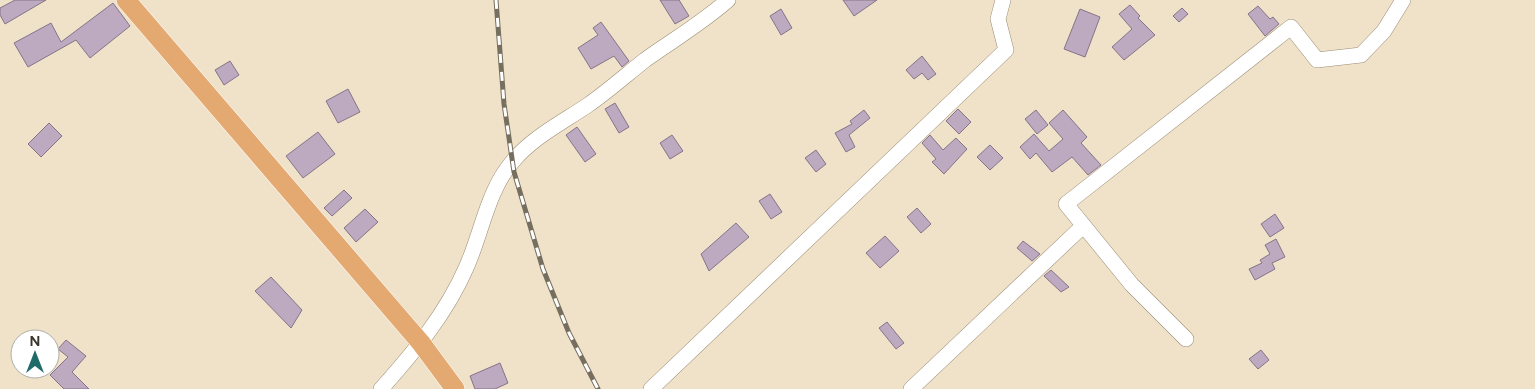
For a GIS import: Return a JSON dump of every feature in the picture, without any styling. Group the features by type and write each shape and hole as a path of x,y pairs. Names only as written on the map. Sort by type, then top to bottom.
{"main road":[{"path":"126,0 421,343 456,389"}],"street":[{"path":"381,389 421,343 446,307 466,269 494,188 512,161 529,144 591,103 646,60 698,26 728,0"},
{"path":"651,389 1006,50 998,18 1003,0"},
{"path":"1186,339 1132,285 1066,204 1290,27 1317,60 1361,55 1384,31 1403,0"},
{"path":"911,389 1083,226"}],"building":[{"path":"15,0 46,0 5,24 0,15 0,8"},
{"path":"660,0 679,0 689,16 675,24"},
{"path":"843,0 877,0 854,16"},
{"path":"113,3 130,26 90,58 76,40 28,67 14,43 51,23 61,42"},
{"path":"1130,5 1140,16 1138,18 1155,35 1124,60 1112,47 1132,29 1119,14"},
{"path":"1258,6 1270,19 1273,17 1279,24 1265,36 1248,14"},
{"path":"1182,8 1188,14 1179,22 1173,16"},
{"path":"781,9 792,28 781,35 770,16"},
{"path":"1080,9 1100,17 1085,57 1064,49"},
{"path":"601,22 629,61 622,67 614,56 591,69 578,48 598,35 593,28"},
{"path":"922,56 936,74 928,80 922,73 914,79 906,70"},
{"path":"230,61 239,75 224,85 215,70"},
{"path":"348,89 360,112 338,123 326,101"},
{"path":"615,103 629,127 619,133 605,109"},
{"path":"958,109 971,122 959,134 946,121"},
{"path":"864,110 870,118 849,135 855,147 846,152 835,133 852,124 850,121"},
{"path":"1036,110 1048,125 1037,134 1025,119"},
{"path":"1063,110 1087,137 1081,143 1101,165 1088,175 1072,157 1052,172 1036,153 1030,159 1020,147 1034,134 1049,151 1063,139 1049,123"},
{"path":"49,123 62,136 41,157 28,144"},
{"path":"577,127 596,154 585,162 566,135"},
{"path":"318,132 335,154 303,178 286,156"},
{"path":"672,135 683,151 670,159 660,143"},
{"path":"930,135 943,150 956,138 967,149 944,174 932,162 936,159 922,143"},
{"path":"990,145 1003,158 990,170 977,157"},
{"path":"816,150 826,164 816,172 805,158"},
{"path":"344,190 352,198 332,216 324,208"},
{"path":"770,194 782,212 771,219 759,201"},
{"path":"917,208 931,224 921,233 907,217"},
{"path":"365,209 378,222 356,242 344,228"},
{"path":"1275,214 1284,228 1270,237 1261,224"},
{"path":"736,223 749,237 709,271 701,254"},
{"path":"885,236 899,251 880,268 866,253"},
{"path":"1276,239 1285,257 1272,263 1275,269 1255,280 1249,269 1262,263 1260,260 1270,254 1265,245"},
{"path":"1023,241 1040,254 1032,261 1017,248"},
{"path":"1051,270 1069,287 1061,292 1044,276"},
{"path":"271,277 302,310 291,328 255,291"},
{"path":"887,322 904,343 896,349 879,328"},
{"path":"66,340 86,356 72,372 89,389 64,389 54,379 60,379 60,365 68,357 60,351 60,347"},
{"path":"1261,350 1269,360 1258,369 1249,359"},
{"path":"500,363 508,383 495,389 475,389 470,376"}],"railway":[{"path":"496,0 504,104 514,172 543,269 569,333 598,389"}]}
